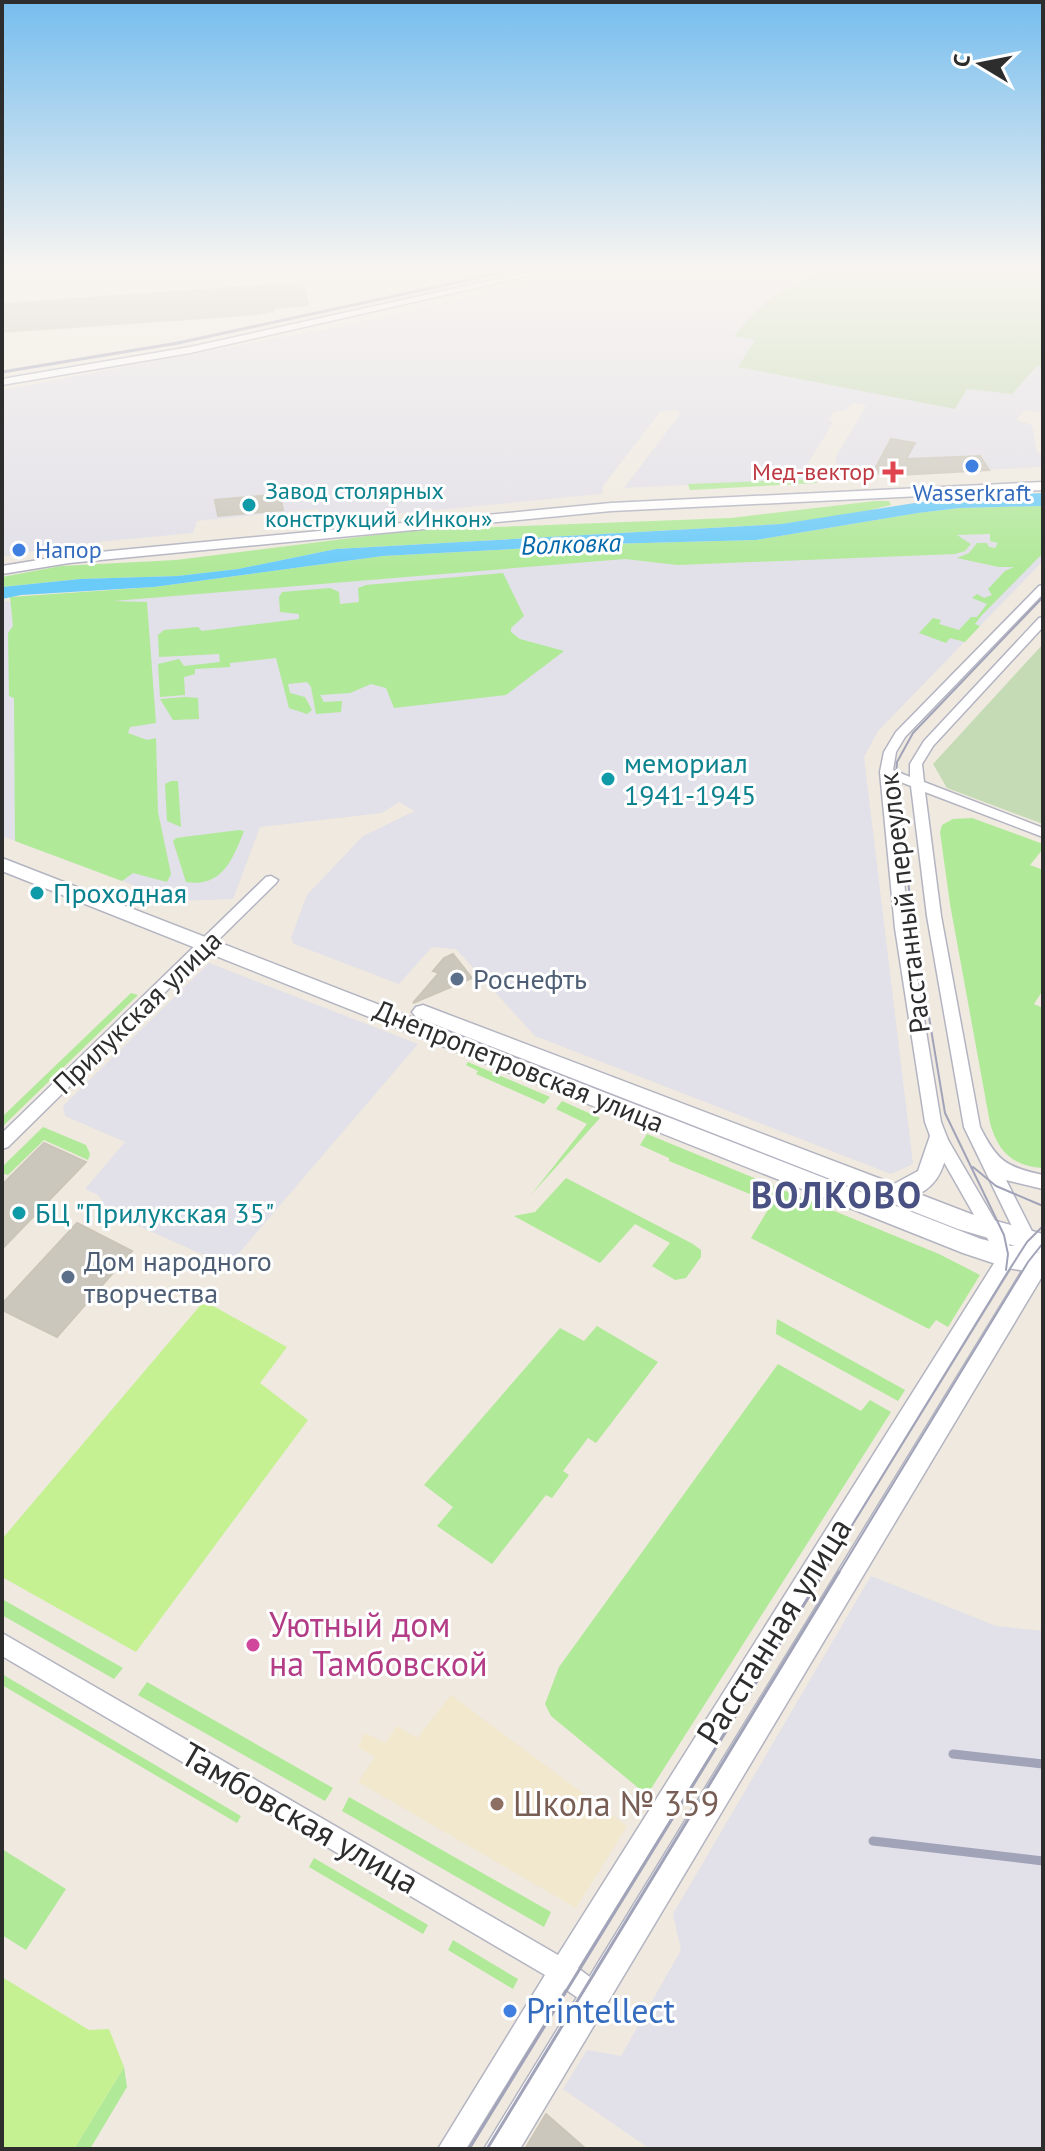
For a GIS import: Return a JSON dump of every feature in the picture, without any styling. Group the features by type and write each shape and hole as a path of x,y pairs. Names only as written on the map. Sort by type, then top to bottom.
{"main road":[{"name":"Днепропетровская улица","path":"2,849 213,938 1008,1257 1038,1254"},
{"name":"Днепропетровская улица","path":"2,864 213,938 989,1230 1038,1254"},
{"path":"892,1194 918,1185 931,1174 938,1142"}],"street":[{"path":"2,382 64,371"},
{"path":"2,564 103,550 625,500 1043,484"},
{"path":"2,570 69,559 611,507 1043,484"},
{"name":"Расстанный переулок","path":"1008,1257 989,1230 957,1167 938,1142 902,928 886,772 890,752 900,735 1043,588"},
{"name":"Расстанный переулок","path":"1038,1254 983,1153 969,1116 941,963 916,764 921,753 1043,620"},
{"path":"886,772 1043,833"},
{"name":"Прилукская улица","path":"2,1143 271,880"},
{"path":"983,1153 1012,1175 1043,1182"},
{"name":"Расстанная улица","path":"501,2149 1038,1254"},
{"name":"Расстанная улица","path":"451,2149 1008,1257"},
{"name":"Тамбовская улица","path":"2,1644 562,1971 594,1996"}],"shaded area":[{"path":"101,371 762,371 862,390 967,389 1012,394 1032,371 1043,371 1043,413 1025,410 1016,420 1032,425 1037,452 1043,454 1043,467 840,477 835,458 866,406 854,403 845,411 834,412 829,420 833,422 808,464 815,479 624,488 679,415 679,411 675,410 660,412 603,486 602,494 323,521 318,509 197,521 193,533 67,545 2,557 2,390"},
{"path":"1043,519 1043,561 878,731 864,757 913,1164 891,1174 535,1036 456,949 432,947 399,984 294,944 291,938 307,895 363,836 415,811 399,802 382,813 260,827 233,899 176,901 2,836 2,602 11,602 12,606"},
{"path":"209,963 418,1044 228,1266 110,1213 98,1195 85,1189 125,1142 65,1116 63,1106"},
{"path":"871,1576 996,1626 1043,1631 1043,2149 650,2149 563,2089 587,2050 621,2056 681,1950 673,1914"},
{"name":"Школа № 359","path":"451,1695 627,1826 576,1908 358,1782 375,1757 358,1747 365,1733 385,1743 397,1726 417,1738"}],"green space":[{"path":"761,371 1032,371 1012,394 967,389 955,409"},
{"path":"815,479 817,483 690,490 688,484"},
{"path":"889,501 891,505 854,514 781,524 336,549 238,569 177,576 80,579 2,587 2,577 61,566 176,560 415,530 731,518"},
{"path":"1043,506 1043,553 981,616 975,624 980,626 965,642 950,638 946,643 919,633 933,618 941,620 939,624 959,630 971,617 977,617 987,604 972,598 977,594 984,598 992,595 988,589 1005,571 1014,567 957,558 969,553 977,543 987,543 995,548 998,543 990,541 990,534 957,535 971,544 965,551 955,554 678,565 625,559 113,601 147,602 156,723 130,727 128,733 147,740 156,738 158,812 171,874 167,882 133,873 122,881 15,841 14,698 9,696 8,633 13,626 10,597 154,587 383,556 606,544 756,540 960,508"},
{"path":"503,573 524,616 511,628 511,632 520,639 564,651 506,695 394,708 386,688 371,684 350,693 320,695 324,702 342,701 341,712 316,714 311,687 307,682 288,684 290,693 305,697 312,710 307,714 289,708 276,658 230,663 230,667 195,669 195,674 184,677 185,695 160,697 158,664 179,659 184,666 220,662 219,654 159,657 158,635 164,630 198,627 202,631 299,619 299,614 280,612 279,597 282,592 330,588 339,592 340,604 359,602 358,588 366,585"},
{"path":"1043,644 1043,824 947,788 933,764"},
{"path":"198,698 199,719 173,720 160,699"},
{"path":"178,781 181,827 167,821 165,784"},
{"path":"972,818 1043,844 1043,849 1030,865 1043,870 1043,990 1034,1004 1043,1008 1043,1168 1023,1164 1008,1156 997,1142 990,1123 940,832 942,825 953,819"},
{"path":"244,831 235,852 217,876 198,883 186,882 173,841 176,838"},
{"path":"131,993 138,995 2,1127 2,1117"},
{"path":"468,1062 550,1097 544,1104 476,1074 478,1071 466,1065"},
{"path":"562,1101 600,1118 531,1195 587,1124 556,1109"},
{"path":"43,1127 86,1145 90,1154 88,1160 44,1140 8,1175 2,1173 2,1167"},
{"path":"647,1134 939,1254 980,1275 948,1327 936,1320 929,1329 751,1238 772,1203 669,1161 669,1158 640,1145"},
{"path":"566,1178 693,1244 701,1250 701,1257 686,1278 675,1280 652,1266 670,1243 635,1224 600,1263 514,1216 535,1212"},
{"path":"204,1301 287,1347 260,1383 308,1420 136,1652 2,1577 2,1539"},
{"path":"777,1319 905,1390 898,1401 776,1334"},
{"path":"597,1326 658,1362 596,1443 588,1438 563,1471 569,1475 552,1498 546,1495 492,1564 437,1526 453,1507 424,1485 560,1328 584,1341"},
{"path":"778,1364 861,1411 870,1400 891,1412 647,1795 551,1716 545,1704 559,1667"},
{"path":"2,1599 123,1668 114,1679 2,1615"},
{"path":"2,1674 241,1816 237,1823 2,1685"},
{"path":"147,1682 333,1788 325,1801 138,1695"},
{"path":"349,1797 551,1912 544,1927 342,1811"},
{"path":"2,1849 66,1889 26,1950 2,1935"},
{"path":"314,1858 428,1925 423,1934 309,1867"},
{"path":"453,1940 518,1979 513,1989 448,1950"},
{"path":"2,1977 89,2030 109,2029 124,2067 74,2149 2,2149"},
{"path":"124,2067 127,2087 90,2149 74,2149"}],"water":[{"name":"Волковка","path":"1043,493 1043,506 960,508 756,540 606,544 383,556 154,587 21,595 2,599 2,587 80,579 177,576 238,569 336,549 781,524 953,497"}],"building":[{"path":"891,439 915,443 906,459 980,456 989,470 881,476 876,467"},
{"name":"Завод столярных конструкций «Инкон»","path":"280,494 283,510 218,516 215,500"},
{"name":"Роснефть","path":"453,954 472,978 413,1003 439,973 433,971 444,958"},
{"name":"БЦ \"Прилукская 35\"","path":"44,1143 86,1162 2,1249 2,1185"},
{"name":"Дом народного творчества","path":"77,1223 132,1251 57,1337 2,1310 2,1304"},
{"path":"546,2114 586,2149 525,2149"}],"tram line":[{"path":"1006,1270 1008,1254 1004,1235 945,1113 912,915 896,776 897,762 913,733 1043,597"},
{"path":"973,1167 996,1186 1043,1206"},
{"path":"822,1574 1004,1278 1027,1242 1043,1226"},
{"path":"838,1574 1028,1262 1043,1243"},
{"path":"469,2149 824,1572"},
{"path":"487,2149 839,1572"}],"railway":[{"path":"953,1754 1043,1764"},
{"path":"873,1841 1043,1861"}],"place":[{"name":"Wasserkraft","path":"972,466"},
{"name":"Мед-вектор","path":"893,472"},
{"name":"Завод столярных конструкций «Инкон»","path":"249,505"},
{"name":"Напор","path":"19,550"},
{"name":"мемориал 1941-1945","path":"608,779"},
{"name":"Проходная","path":"37,893"},
{"name":"Роснефть","path":"457,979"},
{"name":"БЦ \"Прилукская 35\"","path":"19,1213"},
{"name":"Дом народного творчества","path":"68,1277"},
{"name":"Уютный дом на Тамбовской","path":"253,1645"},
{"name":"Школа № 359","path":"497,1804"},
{"name":"Printellect","path":"510,2011"}],"district":[{"name":"ВОЛКОВО","path":"837,1195"}]}
